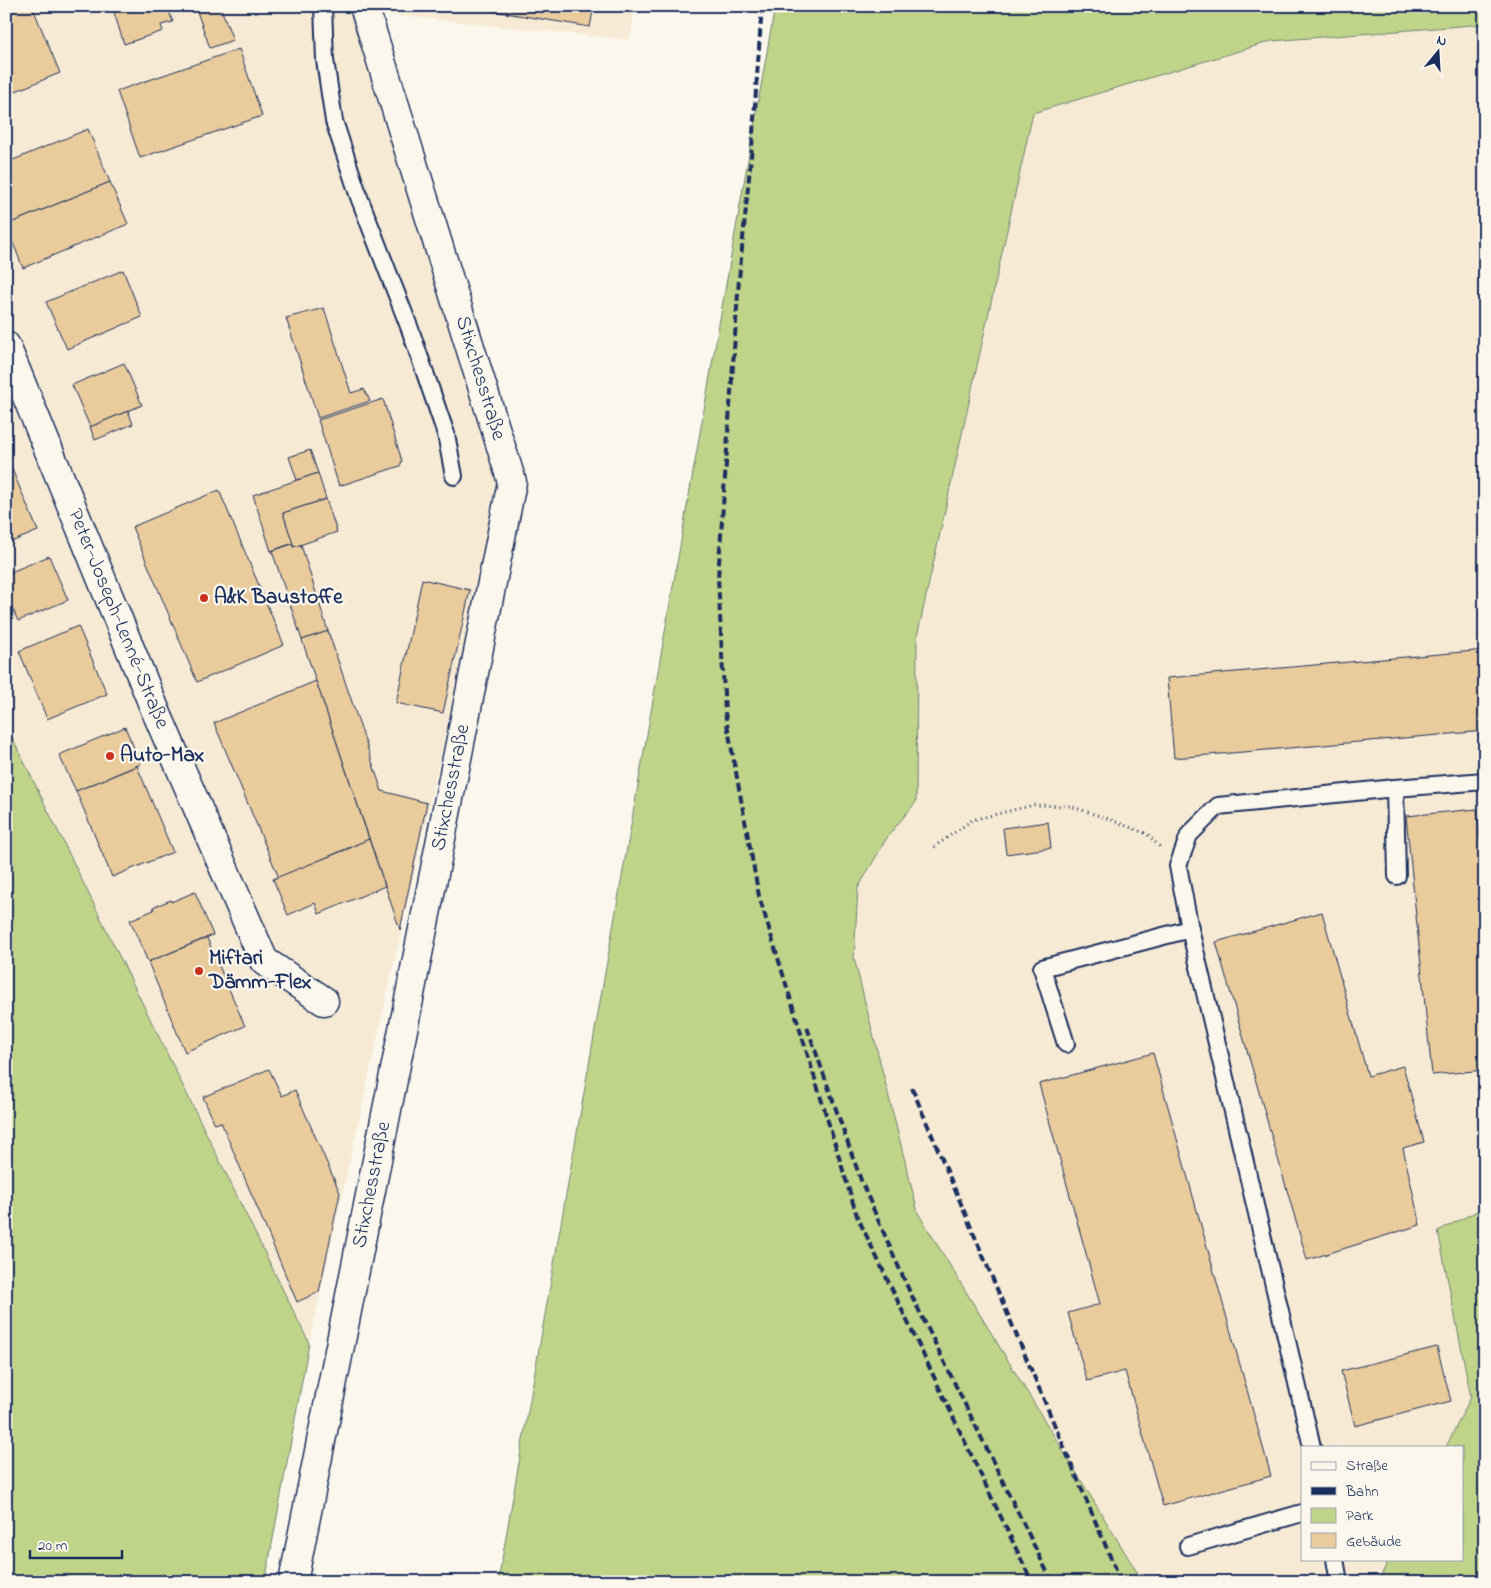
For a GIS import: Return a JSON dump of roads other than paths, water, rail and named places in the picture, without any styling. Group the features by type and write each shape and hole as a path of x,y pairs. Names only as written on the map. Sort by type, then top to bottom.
{"street":[{"name":"Stixchesstraße","path":"293,1582 512,482 364,6"},
{"name":"Peter-Joseph-Lenné-Straße","path":"6,346 154,707 264,961 324,1001"}],"lane":[{"path":"323,6 325,60 334,121 358,197 410,329 446,434 454,476"},
{"path":"1312,1446 1190,929 1178,866 1189,835 1218,806 1485,781"},
{"path":"1395,788 1397,876"},
{"path":"1066,1044 1042,968 1190,929"},
{"path":"1188,1546 1301,1513"},
{"path":"1335,1560 1339,1582"}],"railway":[{"path":"762,6 752,147 739,279 718,577 725,713 759,896 857,1216 1032,1582"},
{"path":"807,1027 862,1183 907,1286 1052,1582"},
{"path":"912,1088 1121,1582"}],"place":[{"name":"A&K Baustoffe","path":"204,598"},
{"name":"Auto-Max","path":"110,756"},
{"name":"Miftari Dämm-Flex","path":"199,971"}]}
